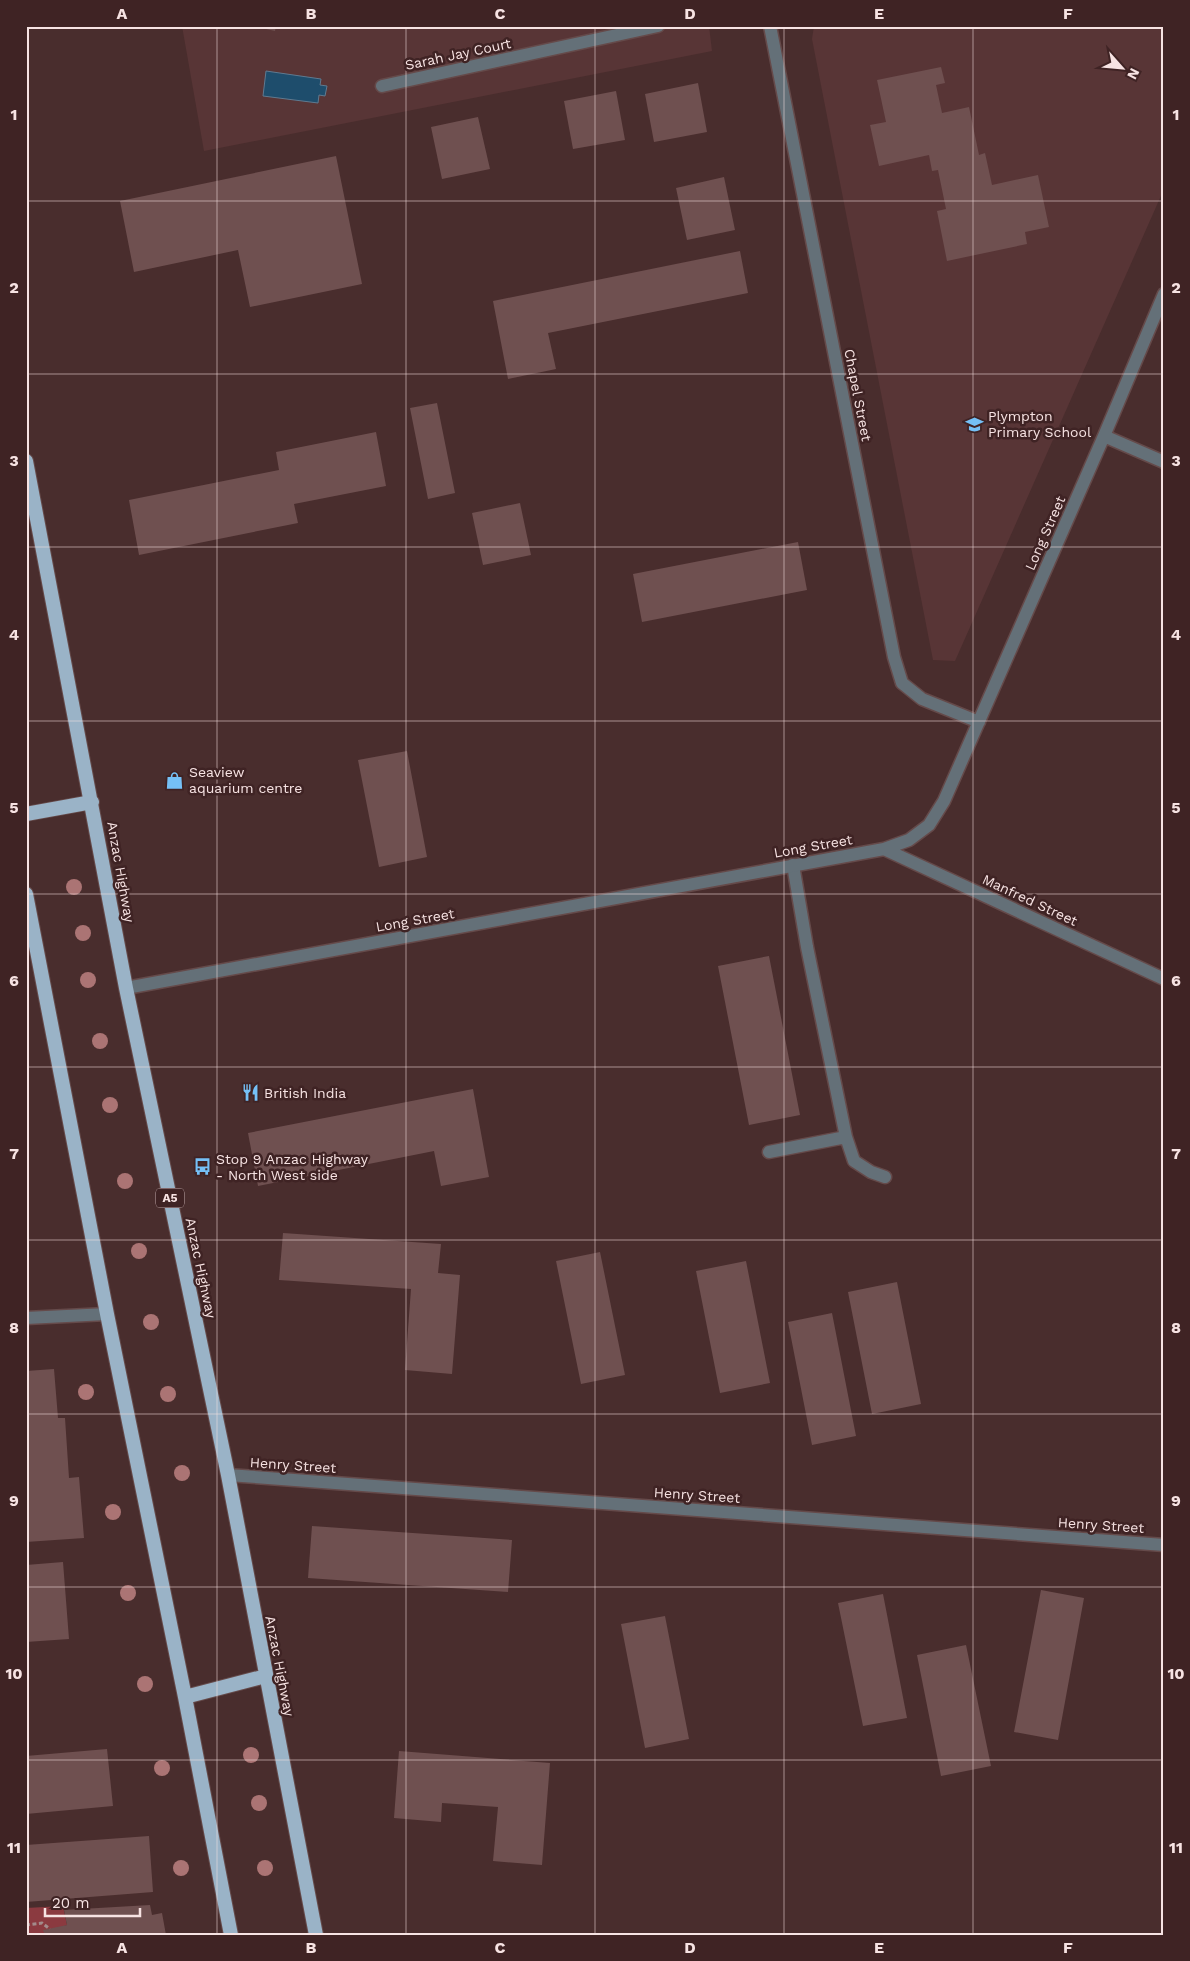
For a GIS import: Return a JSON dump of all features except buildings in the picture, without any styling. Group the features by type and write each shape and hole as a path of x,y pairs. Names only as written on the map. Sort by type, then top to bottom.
{"highway":[{"name":"Anzac Highway","path":"26,461 126,988 228,1475 316,1935"},
{"path":"26,814 92,802"},
{"path":"26,894 107,1314 231,1935"},
{"path":"185,1697 266,1676"}],"street":[{"name":"Sarah Jay Court","path":"382,86 658,26"},
{"name":"Chapel Street","path":"770,26 894,657 902,683 922,699 979,722"},
{"name":"Long Street","path":"126,988 884,849 909,840 929,825 944,801 1164,294"},
{"path":"1104,436 1164,462"},
{"name":"Manfred Street","path":"884,849 1164,979"},
{"path":"793,866 807,947 846,1137 854,1161 871,1172 885,1177"},
{"path":"769,1152 846,1137"},
{"path":"26,1318 107,1314"},
{"name":"Henry Street","path":"228,1475 1164,1545"}],"path":[{"path":"26,1925 42,1923 50,1929"},
{"path":"26,1933 30,1935"}],"shaded area":[{"path":"182,26 709,26 712,51 204,151"},
{"name":"Plympton Primary School","path":"814,26 1164,26 1164,189 955,661 933,660 812,39"},
{"path":"63,1906 67,1925 44,1933 26,1935 26,1908"}],"water":[{"path":"266,71 321,79 320,85 327,86 325,96 319,95 318,103 263,96"}],"place":[{"name":"Plympton Primary School","path":"974,424"},
{"name":"Seaview aquarium centre","path":"175,780"},
{"name":"British India","path":"250,1093"},
{"name":"Stop 9 Anzac Highway - North West side","path":"202,1167"}]}
